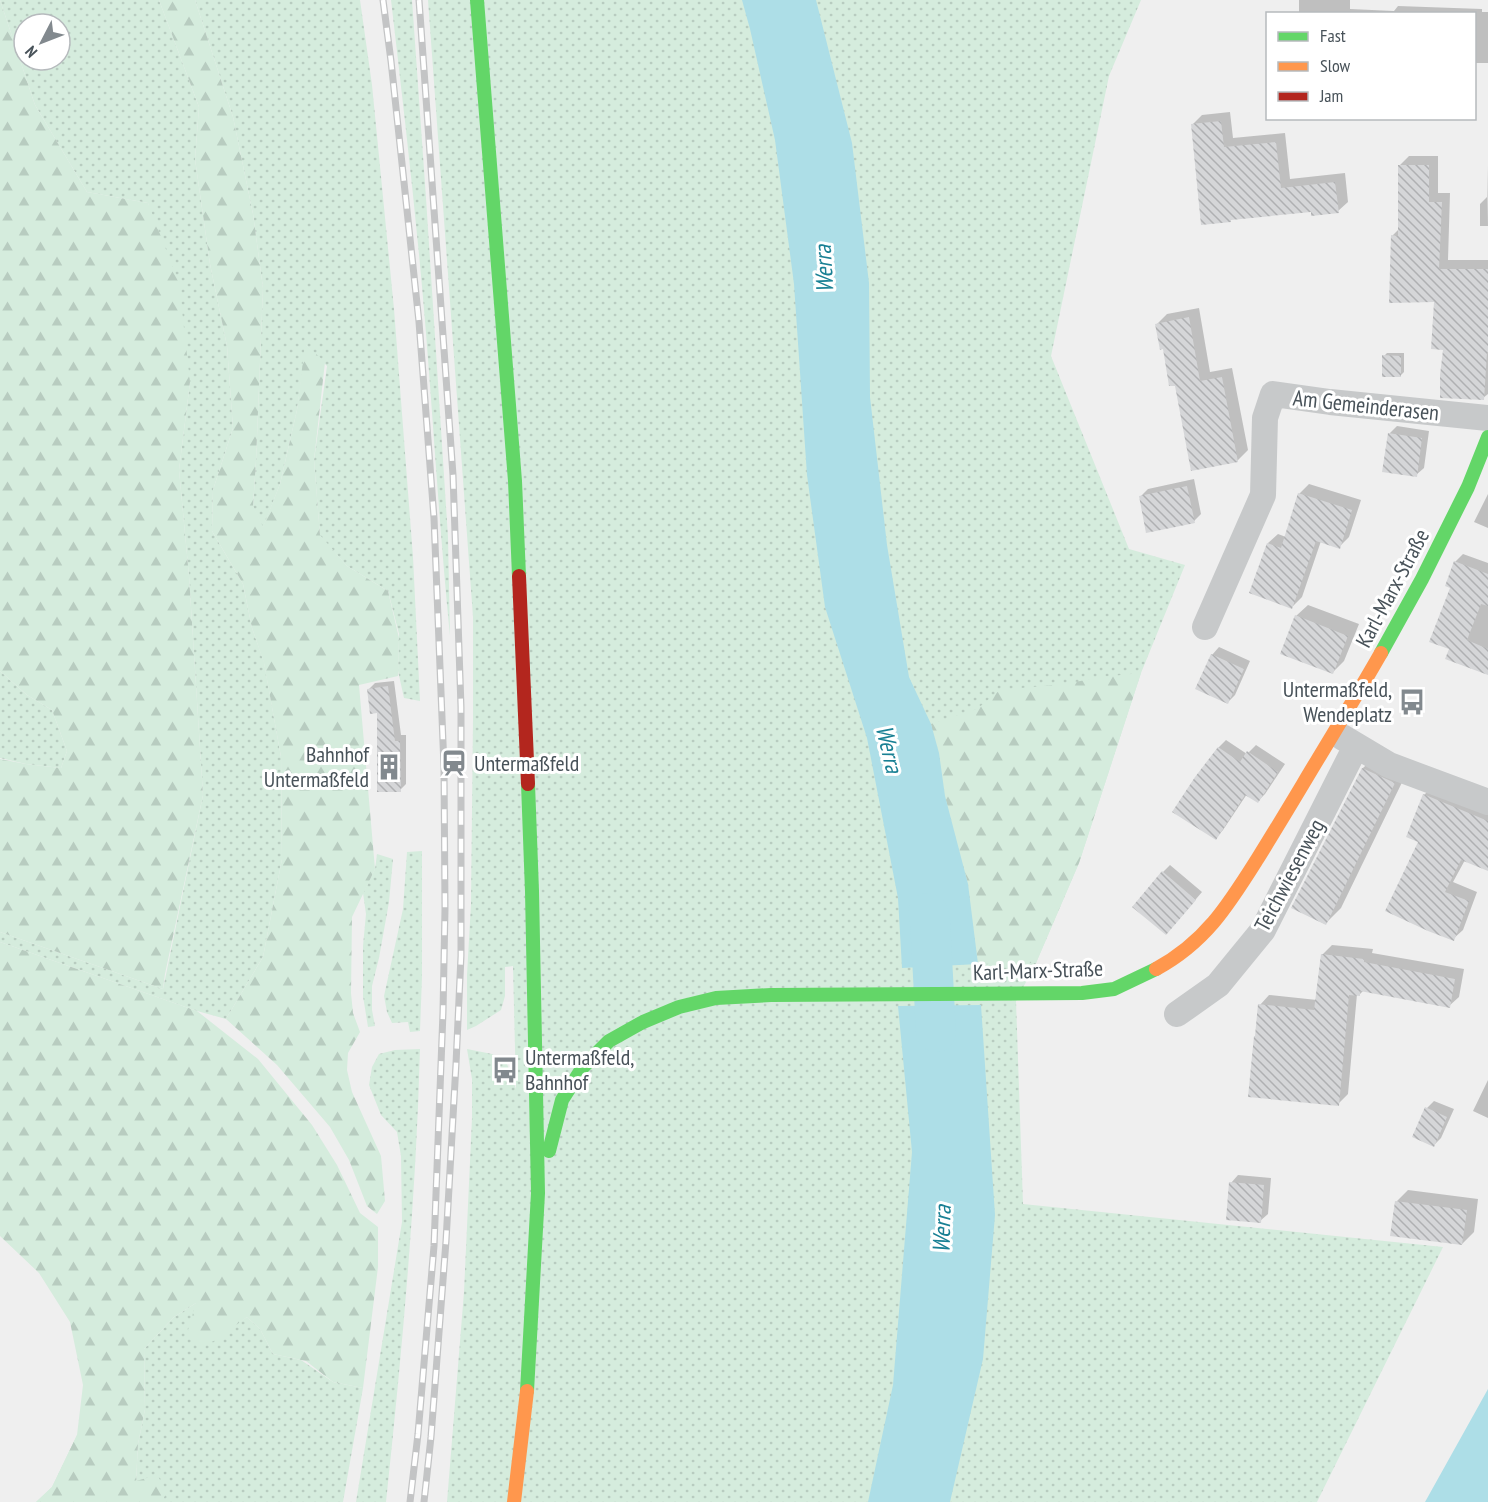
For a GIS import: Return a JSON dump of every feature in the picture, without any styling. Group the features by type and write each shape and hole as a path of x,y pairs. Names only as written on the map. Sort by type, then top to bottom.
{"main road":[{"path":"477,0 516,493 532,891 538,1193 527,1391 514,1502"},
{"name":"Karl-Marx-Straße","path":"538,1193 562,1100 583,1067 609,1041 679,1007 716,998 771,995 1082,993 1114,989 1142,977 1167,963 1193,944 1230,903 1374,664 1422,579 1468,487 1488,437"}],"street":[{"name":"Am Gemeinderasen","path":"1205,627 1263,495 1265,418 1274,394 1330,402 1488,417"},
{"path":"1334,732 1389,765 1488,802"},
{"name":"Teichwiesenweg","path":"1177,1014 1218,985 1263,930 1356,746"}],"green space":[{"path":"0,0 159,0 199,107 195,159 210,264 227,346 233,428 213,490 212,531 243,584 252,628 264,662 281,757 282,859 263,957 226,1019 0,942 0,932 163,989 203,795 189,576 179,470 190,382 148,203 87,192 35,105 24,72 72,72 72,12 12,12 12,36"},
{"path":"0,0 12,36 12,72 24,72 35,105 87,192 148,203 179,283 190,382 179,470 189,576 203,795 163,989 0,932 0,759 61,768 67,751 52,710 27,695 0,671"},
{"path":"159,0 195,0 233,117 253,214 263,288 253,506 263,527 280,484 297,410 305,344 325,362 314,460 320,535 347,566 388,591 399,638 398,676 359,685 375,869 352,917 351,993 353,1013 360,1032 348,1053 347,1070 352,1092 381,1156 385,1201 377,1214 367,1206 349,1160 330,1127 277,1065 226,1019 263,957 282,859 281,757 264,663 252,628 243,584 212,531 213,490 233,428 227,346 210,264 195,159 199,107"},
{"path":"195,0 360,0 372,85 394,309 413,557 420,701 404,698 398,671 399,634 388,591 347,566 320,536 314,460 327,366 306,345 297,410 280,484 263,528 253,507 263,288 253,214 233,117"},
{"path":"391,0 412,0 448,537 450,636 422,291"},
{"path":"428,0 1141,0 1109,76 1051,356 1129,549 1185,565 1141,673 1079,863 1036,963 1016,1001 1023,1204 1443,1247 1317,1502 447,1502 464,1292 472,1118 472,1079 467,1049 492,1054 507,1064 516,1089 513,966 505,967 505,996 501,1010 467,1030 471,904 473,617"},
{"path":"0,671 27,695 52,710 67,751 61,768 0,758"},
{"path":"1141,673 1079,863 1036,963 978,964 968,884 945,796 939,753 931,724 977,709 1000,690 1065,684"},
{"path":"422,851 420,1031 410,1032 408,1022 392,1023 384,996 403,909 407,852"},
{"path":"377,854 393,859 389,902 372,986 375,1026 368,1027 363,996 363,946 366,914 363,893 375,869"},
{"path":"0,942 197,1011 258,1059 312,1125 337,1165 360,1213 378,1227 378,1267 363,1388 333,1382 306,1361 273,1354 260,1329 247,1317 216,1340 202,1346 188,1330 196,1303 174,1317 144,1349 145,1409 138,1444 136,1481 157,1475 167,1491 162,1502 36,1502 52,1487 77,1435 83,1385 70,1322 39,1273 0,1236"},
{"path":"420,1049 408,1276 386,1502 356,1502 402,1222 401,1156 397,1132 381,1115 369,1085 372,1067 379,1054 395,1050"},
{"path":"196,1303 233,1326 247,1317 260,1329 273,1354 301,1360 333,1382 363,1388 343,1502 36,1502 52,1487 77,1435 136,1481 138,1444 145,1409 144,1349 174,1317"}],"water":[{"path":"742,0 816,0 852,143 869,283 870,397 887,545 909,677 931,724 939,753 945,796 968,884 978,964 902,968 898,898 867,738 825,607 807,475 794,284 775,140"},
{"path":"981,1005 995,1215 983,1359 950,1502 868,1502 893,1385 912,1152 898,1006"},
{"path":"1488,1389 1488,1502 1425,1502"}],"building":[{"path":"1221,121 1224,147 1276,142 1281,188 1335,182 1339,213 1311,216 1311,212 1201,225 1191,124"},
{"path":"1398,165 1429,165 1429,202 1442,202 1439,269 1488,269 1488,352 1484,400 1440,398 1443,350 1431,349 1434,302 1389,303 1391,235 1398,236"},
{"path":"1189,317 1200,381 1222,377 1238,462 1191,471 1175,386 1169,386 1163,349 1160,350 1155,324"},
{"path":"1382,355 1401,356 1401,377 1382,377"},
{"path":"1388,433 1422,438 1417,477 1382,472"},
{"path":"1187,486 1195,523 1146,533 1139,496"},
{"path":"1298,493 1352,510 1340,549 1316,541 1292,609 1249,593 1267,543 1281,548"},
{"path":"1454,561 1488,574 1488,606 1481,604 1467,640 1488,649 1488,675 1445,659 1449,649 1429,642 1450,588 1445,586"},
{"path":"1295,615 1348,636 1333,674 1280,654"},
{"path":"1211,654 1244,669 1228,704 1195,689"},
{"path":"388,686 395,741 400,741 401,792 377,792 377,713 370,714 367,689"},
{"path":"1218,747 1240,762 1247,751 1278,772 1258,803 1245,795 1216,840 1172,812"},
{"path":"1362,768 1395,783 1326,925 1291,908"},
{"path":"1423,794 1488,821 1488,871 1461,860 1445,892 1469,901 1454,941 1385,911 1418,842 1406,837"},
{"path":"1162,871 1196,900 1166,935 1132,907"},
{"path":"1321,954 1364,959 1364,962 1455,979 1450,1008 1360,991 1360,996 1349,995 1339,1106 1248,1097 1258,1004 1314,1010"},
{"path":"1425,1107 1447,1117 1434,1147 1412,1137"},
{"path":"1229,1182 1264,1185 1261,1223 1226,1220"},
{"path":"1395,1201 1467,1210 1462,1245 1390,1236"}],"waterway":[{"name":"Werra","path":"928,913 936,1032"}],"railway":[{"path":"383,0 419,322 434,518 444,767 443,1012 434,1246 410,1502"},
{"path":"419,0 453,475 461,707 461,956 456,1064 446,1241 424,1502"}],"traffic: fast":[{"path":"477,0 515,481 519,576"},
{"path":"1381,653 1422,579 1468,487 1488,437"},
{"path":"527,1391 538,1193 528,784"},
{"path":"549,1151 562,1100 583,1067 609,1041 643,1022 679,1007 716,998 771,995 1082,993 1114,989 1156,969"}],"traffic: slow":[{"path":"1156,969 1189,947 1215,921 1226,906 1275,831 1381,653"},
{"path":"514,1502 527,1391"}],"traffic: jam":[{"path":"519,576 528,784"}],"place":[{"name":"Untermaßfeld, Wendeplatz","path":"1412,702"},
{"name":"Untermaßfeld","path":"454,763"},
{"name":"Bahnhof Untermaßfeld","path":"389,767"},
{"name":"Untermaßfeld, Bahnhof","path":"505,1070"}]}
